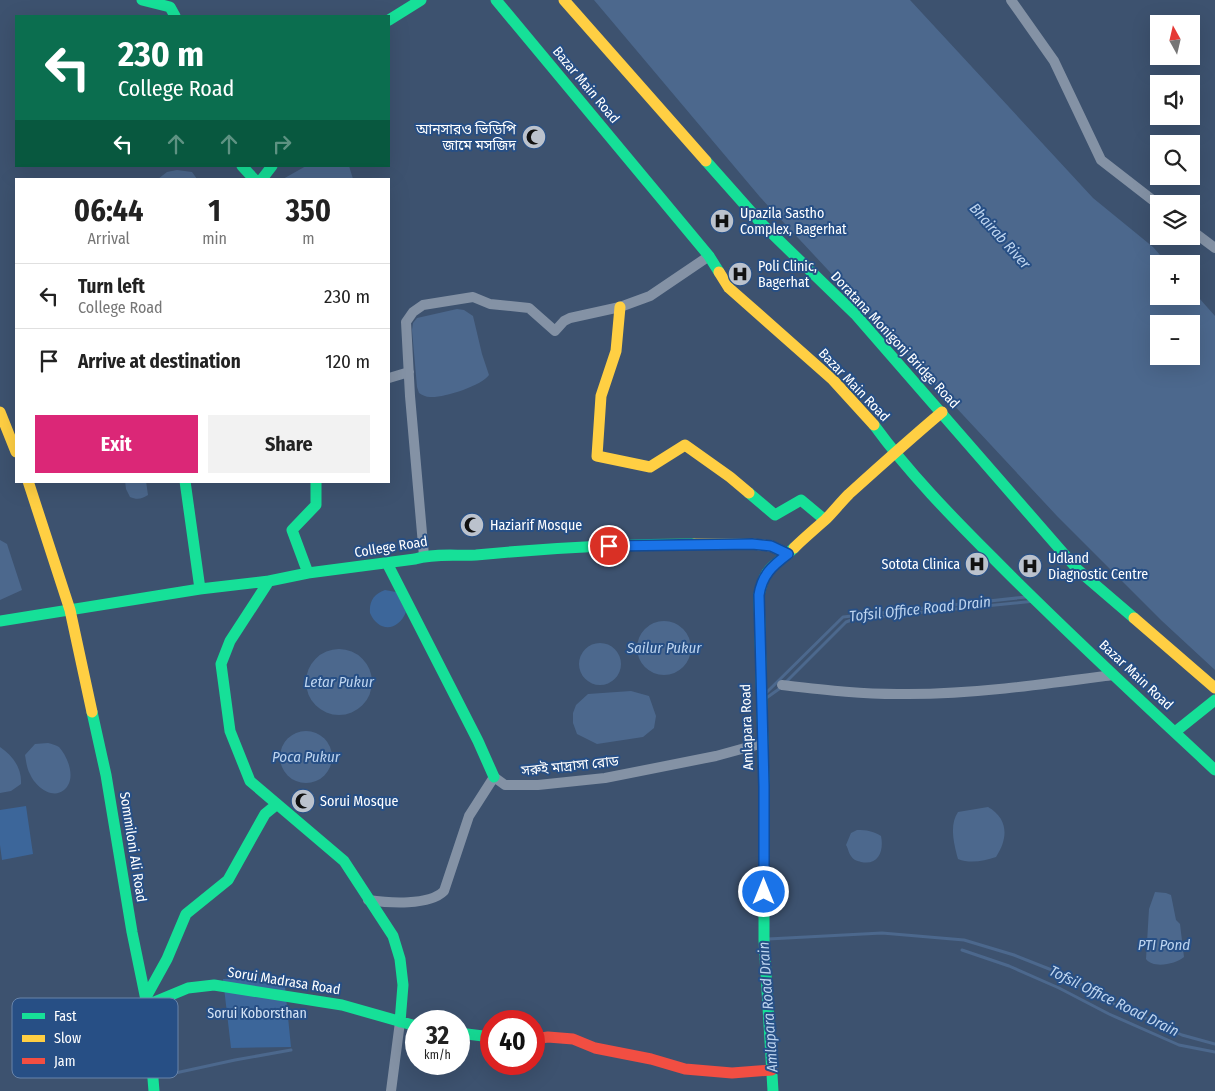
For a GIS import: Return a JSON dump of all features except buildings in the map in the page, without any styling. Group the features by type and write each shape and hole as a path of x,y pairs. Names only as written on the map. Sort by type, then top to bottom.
{"street":[{"path":"142,0 170,8 174,15"},
{"path":"390,19 422,0"},
{"name":"Bazar Main Road","path":"496,0 709,256 729,288 833,380 869,418 894,452 973,538 1035,601 1215,770"},
{"name":"Doratana Monigonj Bridge Road","path":"564,0 760,223 855,314 1078,570 1215,688"},
{"path":"1011,0 1054,62 1101,160 1150,198"},
{"path":"243,167 253,178"},
{"path":"263,178 271,167"},
{"path":"1200,237 1215,248"},
{"path":"424,556 406,322 412,312 423,305 473,297 490,304 529,308 555,331 564,321 570,318 620,307 650,296 709,256"},
{"path":"620,307 616,351 601,396 597,456 650,467 685,445 730,477 775,515 802,500 825,520"},
{"path":"390,378 409,372"},
{"path":"0,412 15,450"},
{"name":"Amlapara Road","path":"773,1091 764,940 763,743 759,595 763,577 772,565 788,554 814,528 825,520 848,495 894,452 942,412"},
{"name":"Sommiloni Ali Road","path":"29,483 70,610 106,775 132,932 145,998"},
{"path":"185,483 200,589"},
{"path":"308,573 292,530 316,505 316,483"},
{"name":"College Road","path":"0,621 200,589 269,581 308,573 415,559 424,556 471,555 552,548 699,544 771,546 788,554"},
{"path":"368,900 395,904 438,897 444,891 469,816 494,776 387,563"},
{"path":"269,581 230,641 221,664 230,731 250,781 344,862 393,936 400,960 403,985 391,1091"},
{"path":"782,685 842,693 909,694 991,689 1114,675"},
{"path":"1175,732 1215,700"},
{"name":"সরুই মাদ্রাসা রোড","path":"494,776 504,785 538,785 605,778 716,756 763,743"},
{"path":"148,998 186,914 228,880 265,814 276,805"},
{"name":"Sorui Madrasa Road","path":"156,998 188,988 214,985 342,1005 405,1023"},
{"path":"545,1037 573,1039 595,1048 651,1059 685,1069 732,1073 772,1070"},
{"name":"Sommiloni Ali Road","path":"153,1078 154,1091"}],"green space":[{"path":"385,590 396,592 406,612 398,623 388,627 378,624 370,613 370,605 373,598"},
{"path":"26,806 33,854 2,860 0,810"},
{"name":"Sorui Koborsthan","path":"284,977 291,1047 231,1048 223,979"}],"water":[{"name":"Bhairab River","path":"594,0 910,0 1093,198 1153,247 1160,255 1150,255 1150,305 1200,305 1200,299 1215,316 1215,670 1162,621 1057,516 760,197"},
{"path":"304,167 349,167 353,178 285,178"},
{"path":"177,170 192,172 196,178 159,178 167,172"},
{"path":"457,309 464,310 473,316 489,375 478,383 444,396 424,396 419,393 417,387 413,323 417,318"},
{"path":"125,483 146,483 148,495 135,499 130,497"},
{"path":"0,540 7,544 22,590 0,600"},
{"name":"Sailur Pukur","path":"664,621 674,623 683,629 689,638 691,648 689,658 683,667 674,673 664,675 654,673 645,667 639,658 637,648 639,638 645,629 654,623"},
{"path":"604,643 612,646 618,652 621,664 618,676 612,682 596,685 588,682 582,676 579,660 582,652 588,646"},
{"name":"Letar Pukur","path":"339,649 352,652 362,659 369,669 372,682 369,695 362,705 352,712 339,715 326,712 316,705 309,695 306,682 309,669 316,659 326,652"},
{"path":"631,691 649,696 656,716 654,728 643,737 597,744 577,734 573,723 573,713 576,705 588,694"},
{"name":"Poca Pukur","path":"301,731 311,731 325,738 332,752 332,762 325,776 311,783 301,783 291,779 284,772 280,762 280,752 284,742 291,735"},
{"path":"48,743 59,747 70,768 71,774 68,785 59,793 49,792 40,787 32,779 27,765 25,755 35,744"},
{"path":"0,747 16,763 20,773 21,784 11,791 0,793"},
{"path":"988,807 1000,817 1003,823 1003,843 996,857 972,862 958,859 953,829 955,817 958,812"},
{"path":"857,830 870,831 881,836 881,851 879,856 872,862 858,861 850,854 846,845 851,833"},
{"name":"PTI Pond","path":"1155,892 1171,895 1176,920 1180,924 1184,957 1176,962 1159,965 1146,959 1149,909"}],"waterway":[{"path":"893,450 963,528 1035,601 854,619 846,622 779,689 762,701 759,595 764,577 773,566 788,555 814,528 826,521 849,495 891,462 893,450"},
{"name":"Tofsil Office Road Drain","path":"767,692 843,617 1026,597"},
{"name":"Tofsil Office Road Drain","path":"768,939 882,933 964,940 1014,955 1067,976 1112,1003 1182,1035 1215,1044"},
{"path":"962,950 1009,966 1179,1045 1215,1052"},
{"path":"178,1072 291,1050"}],"traffic: fast":[{"path":"142,0 170,7 174,15"},
{"path":"390,19 421,0"},
{"path":"496,0 709,256 719,272"},
{"path":"706,161 761,223 855,314 1078,570 1134,618"},
{"path":"243,167 253,178"},
{"path":"263,178 271,167"},
{"path":"874,425 916,477 977,542 1075,639 1215,770"},
{"path":"185,483 200,589"},
{"path":"308,573 292,530 316,505 316,483"},
{"path":"749,493 775,515 801,500 825,520"},
{"path":"0,621 200,589 269,581 308,573 430,556 476,555 558,548 694,544"},
{"path":"773,1091 764,940 764,786 759,595 768,571 794,548"},
{"path":"387,563 478,741 494,777"},
{"path":"269,581 230,641 221,664 230,731 250,781 344,861 393,936 400,959 403,985 400,1022"},
{"path":"1175,732 1215,700"},
{"path":"92,712 106,775 132,932 146,998"},
{"path":"146,997 167,959 186,914 228,880 265,814 276,805"},
{"path":"164,998 188,988 214,985 342,1005 405,1023"},
{"path":"470,1034 480,1036"},
{"path":"153,1078 154,1091"}],"traffic: slow":[{"path":"564,0 706,161"},
{"path":"719,272 729,288 833,380 874,425"},
{"path":"620,307 616,351 601,396 597,456 650,467 685,445 749,493"},
{"path":"0,412 15,450"},
{"path":"794,548 826,519 849,494 942,412"},
{"path":"29,483 70,610 92,712"},
{"path":"694,544 752,544 771,546 788,554"},
{"path":"1134,618 1215,688"}],"traffic: jam":[{"path":"545,1037 573,1039 595,1048 651,1059 685,1069 732,1073 772,1070"}],"place":[{"name":"আনসারও ভিডিপি জামে মসজিদ","path":"534,137"},
{"name":"Upazila Sastho Complex, Bagerhat","path":"722,221"},
{"name":"Poli Clinic, Bagerhat","path":"740,274"},
{"name":"Haziarif Mosque","path":"472,525"},
{"name":"Sotota Clinica","path":"977,564"},
{"name":"Udland Diagnostic Centre","path":"1030,566"},
{"name":"Sorui Mosque","path":"303,801"}],"route":[{"path":"609,546 752,544 771,546 788,554 772,565 763,577 759,595 764,786 764,892"}],"water label":[{"name":"Amlapara Road Drain","path":"768,1007"}]}
